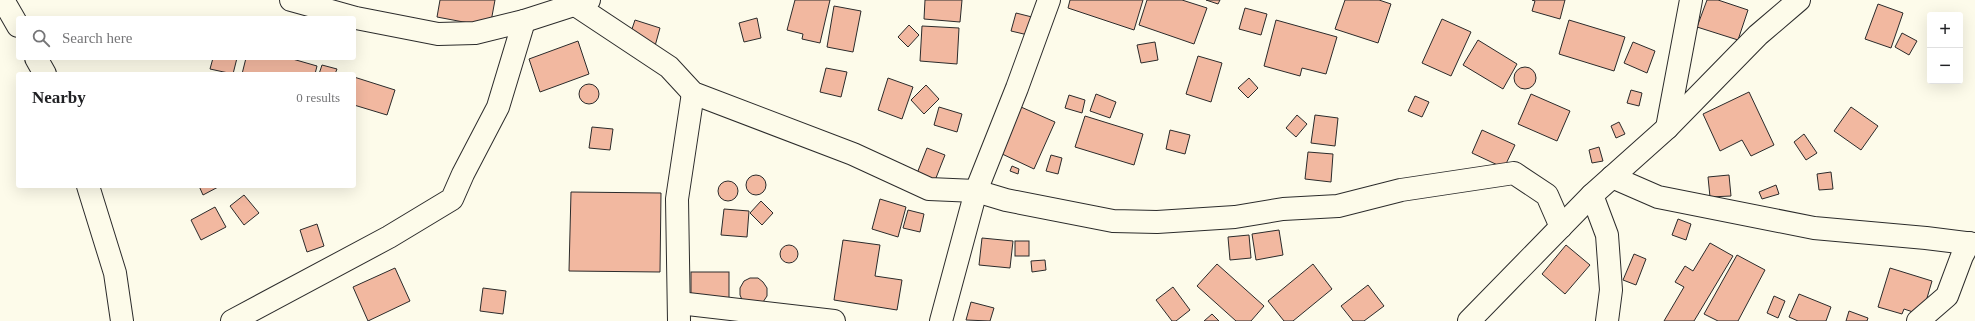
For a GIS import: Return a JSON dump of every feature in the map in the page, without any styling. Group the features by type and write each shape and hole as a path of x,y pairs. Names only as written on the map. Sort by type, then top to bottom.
{"street":[{"path":"3,0 16,23"},
{"path":"291,0 349,16"},
{"path":"941,321 976,191 1049,0"},
{"path":"1667,128 1675,77 1692,0"},
{"path":"1469,321 1592,195 1667,128 1758,35 1799,0"},
{"path":"356,18 438,34 475,33 524,21 584,3 669,67 693,93 853,154 929,189 976,191 1006,200 1113,221 1157,222 1235,217 1283,209 1338,206 1400,190 1514,173 1547,195 1561,227"},
{"path":"232,321 389,237 452,199 463,174 498,106 524,21"},
{"path":"37,60 44,72"},
{"path":"693,93 677,199 677,273 679,312 834,321"},
{"path":"1612,177 1658,197 1814,228 1972,244"},
{"path":"89,188 115,274 122,321"},
{"path":"1592,195 1607,235 1611,290 1607,321"},
{"path":"1918,321 1947,296 1962,256 1972,244"}],"building":[{"path":"440,0 495,0 490,27 437,17"},
{"path":"795,0 830,0 820,43 802,39 803,34 787,30"},
{"path":"925,0 962,0 960,22 924,19"},
{"path":"1070,0 1143,0 1134,30 1068,8"},
{"path":"1147,0 1182,0 1207,8 1194,44 1139,25"},
{"path":"1206,0 1220,0 1218,4"},
{"path":"1345,0 1379,0 1391,4 1378,43 1335,29"},
{"path":"1532,0 1565,0 1560,19 1532,11 1535,1"},
{"path":"1707,0 1718,0 1748,10 1738,40 1697,27"},
{"path":"1878,4 1903,13 1891,48 1865,39"},
{"path":"834,6 861,11 853,52 827,47"},
{"path":"1245,8 1267,14 1261,35 1239,29"},
{"path":"1016,13 1032,17 1028,35 1011,31"},
{"path":"757,18 761,38 744,42 739,23"},
{"path":"1442,19 1471,32 1451,76 1422,63"},
{"path":"635,20 660,28 655,46 629,38"},
{"path":"1276,20 1337,37 1326,74 1302,68 1300,76 1264,66"},
{"path":"1569,20 1625,37 1614,71 1559,54"},
{"path":"909,25 919,35 908,47 898,37"},
{"path":"922,26 959,28 957,64 920,61"},
{"path":"1902,33 1917,41 1909,55 1895,47"},
{"path":"1478,40 1517,64 1503,89 1463,65"},
{"path":"578,41 589,74 540,92 529,59"},
{"path":"1155,42 1158,60 1141,63 1137,45"},
{"path":"1633,42 1655,51 1647,73 1624,63"},
{"path":"1198,56 1222,63 1211,102 1186,94"},
{"path":"212,60 236,60 234,72 224,72 210,69"},
{"path":"246,60 296,60 317,66 316,72 242,72"},
{"path":"322,65 337,69 336,72 320,72"},
{"path":"1525,67 1533,70 1536,78 1533,86 1525,89 1517,86 1514,78 1517,70"},
{"path":"826,68 847,72 841,97 820,92"},
{"path":"356,78 395,90 387,115 356,106"},
{"path":"888,78 913,87 902,119 878,110"},
{"path":"1249,78 1258,88 1248,98 1238,88"},
{"path":"589,84 596,87 599,94 596,101 589,104 582,101 579,94 582,87"},
{"path":"926,85 939,99 924,114 911,100"},
{"path":"1631,90 1642,93 1639,106 1627,103"},
{"path":"1749,92 1774,145 1751,156 1742,140 1720,151 1703,114"},
{"path":"1096,94 1116,102 1110,118 1090,111"},
{"path":"1531,94 1570,111 1557,141 1518,124"},
{"path":"1069,95 1085,100 1082,113 1065,108"},
{"path":"1415,96 1429,102 1422,117 1408,111"},
{"path":"939,107 962,114 957,132 934,125"},
{"path":"1021,107 1055,122 1034,169 1000,153"},
{"path":"1851,107 1878,126 1861,150 1834,131"},
{"path":"1297,115 1307,124 1296,137 1286,128"},
{"path":"1315,115 1338,118 1335,146 1311,143"},
{"path":"1085,116 1143,134 1134,165 1075,147"},
{"path":"1619,122 1625,134 1616,138 1611,126"},
{"path":"592,127 613,129 610,150 589,148"},
{"path":"1170,130 1190,135 1185,154 1166,149"},
{"path":"1482,130 1515,145 1504,168 1472,153"},
{"path":"1804,134 1817,153 1806,160 1794,142"},
{"path":"1599,147 1603,161 1592,163 1589,150"},
{"path":"927,148 945,155 934,183 916,176"},
{"path":"1308,152 1333,154 1331,182 1305,179"},
{"path":"1051,155 1062,158 1058,174 1046,171"},
{"path":"1012,166 1019,169 1018,174 1010,171"},
{"path":"1831,172 1833,189 1819,190 1817,174"},
{"path":"756,175 763,178 766,185 763,192 756,195 749,192 746,185 749,178"},
{"path":"1729,175 1731,196 1710,197 1708,177"},
{"path":"728,181 735,184 738,191 735,198 728,201 721,198 718,191 721,184"},
{"path":"1776,185 1779,194 1762,199 1759,192"},
{"path":"200,188 216,188 203,195"},
{"path":"571,192 661,193 660,272 569,271"},
{"path":"244,195 259,213 244,225 230,206"},
{"path":"880,199 906,207 898,237 872,229"},
{"path":"761,201 773,213 762,225 750,213"},
{"path":"215,207 226,227 201,240 191,220"},
{"path":"724,209 749,211 747,237 721,235"},
{"path":"908,210 924,214 920,232 903,228"},
{"path":"1678,219 1691,224 1686,240 1672,235"},
{"path":"317,224 324,246 307,252 300,230"},
{"path":"1279,230 1283,255 1256,260 1252,234"},
{"path":"1249,235 1251,258 1230,260 1228,237"},
{"path":"982,238 1013,241 1010,268 979,265"},
{"path":"843,240 880,245 875,276 902,280 897,310 834,300"},
{"path":"1015,241 1029,241 1029,256 1015,256"},
{"path":"1710,243 1733,256 1694,321 1664,321 1684,287 1675,282 1685,266 1693,271"},
{"path":"789,245 795,248 798,254 795,260 789,263 783,260 780,254 783,248"},
{"path":"1566,245 1590,265 1565,294 1542,274"},
{"path":"1634,254 1646,259 1636,285 1623,280"},
{"path":"1737,255 1765,270 1738,321 1718,321 1704,314"},
{"path":"1045,260 1046,270 1032,272 1031,261"},
{"path":"1217,264 1264,306 1251,321 1236,321 1197,286"},
{"path":"1313,264 1332,289 1293,321 1284,321 1268,301"},
{"path":"395,268 410,301 368,321 353,287"},
{"path":"1890,268 1932,281 1922,315 1904,309 1902,314 1878,307"},
{"path":"691,272 729,272 729,302 691,302"},
{"path":"750,278 758,278 767,288 767,296 763,302 743,302 740,295 740,288 744,281"},
{"path":"1368,285 1384,306 1364,321 1353,321 1341,306"},
{"path":"1173,287 1190,310 1176,321 1172,321 1156,300"},
{"path":"483,288 506,291 503,314 480,311"},
{"path":"1799,294 1831,307 1826,321 1798,321 1789,317"},
{"path":"1774,296 1785,301 1778,318 1767,313"},
{"path":"971,302 994,308 990,321 966,320"},
{"path":"1849,311 1868,318 1867,321 1846,321"},
{"path":"1212,314 1219,321 1204,321"}]}
